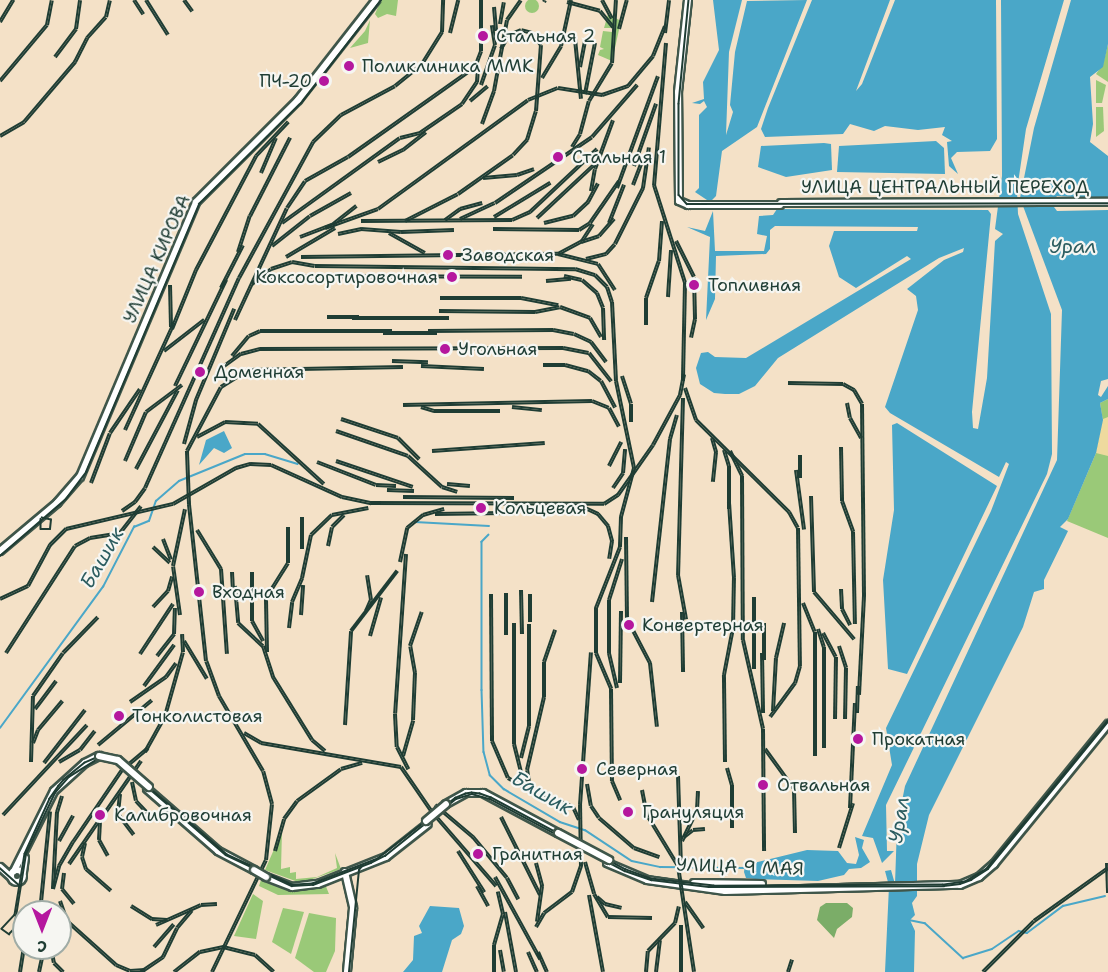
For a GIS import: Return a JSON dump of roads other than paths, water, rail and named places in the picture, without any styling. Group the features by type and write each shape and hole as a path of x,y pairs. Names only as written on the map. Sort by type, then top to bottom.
{"main road":[{"name":"УЛИЦА ЦЕНТРАЛЬНЫЙ ПЕРЕХОД","path":"688,0 678,92 679,201 781,204 1108,204"},
{"name":"УЛИЦА КИРОВА","path":"0,551 57,503 80,477 196,202 298,100 371,2"},
{"name":"УЛИЦА 9 МАЯ","path":"99,757 116,762 218,851 267,876 304,885 345,873 386,853 466,793 483,793 608,861 647,877 698,884 921,886 955,883 983,871 1108,722"},
{"path":"99,757 66,781 56,792 29,847 23,872 18,882 12,882 10,873 58,785 99,757"},
{"path":"0,867 10,873 23,872"},
{"path":"345,873 353,908 347,972"}],"water":[{"path":"713,0 742,0 729,52 726,135 733,112 730,105 735,52 747,1 807,0 757,127 722,151 716,196 710,202 695,192 699,188 699,115 707,107 704,101 700,104 692,103 704,99 703,82 719,50"},
{"path":"812,0 890,0 856,91 862,84 895,0 996,0 997,139 990,151 957,152 951,158 958,174 949,166 947,142 952,141 942,135 945,127 918,130 885,126 874,131 850,124 843,134 765,137 761,129 768,108"},
{"path":"1001,0 1064,0 1026,129 1017,190 1018,214 1051,314 1052,454 1047,474 886,805 887,851 894,851 882,863 873,838 862,836 892,765 886,728 991,511 1009,464 1006,462 999,477 890,413 885,407 918,310 916,296 907,289 944,260 963,252 964,248 939,258 778,358 755,386 739,394 725,394 714,393 700,384 696,368 701,353 708,352 715,357 746,358 911,259 907,256 856,288 839,277 829,246 834,231 917,231 918,227 775,226 770,230 770,249 766,254 716,256 715,299 706,320 710,237 687,227 705,231 713,211 715,251 764,251 767,236 757,234 759,216 773,215 777,209 988,210 991,214 972,412 973,428 978,429 987,378 995,241 1003,234 995,229 1002,176"},
{"name":"Урал","path":"1071,0 1108,0 1108,44 1103,67 1090,77 1093,124 1090,142 1108,156 1108,199 1057,196 1051,203 1057,211 1108,210 1108,379 1101,381 1098,395 1101,397 1108,386 1108,399 1100,403 1103,420 1096,453 1068,519 1060,527 1068,531 1044,580 1044,589 1034,592 1023,627 929,815 917,864 917,896 912,903 915,915 910,920 915,931 914,972 885,972 889,886 885,871 891,870 895,884 897,826 905,786 1057,460 1062,310 1020,198 1034,128"},
{"path":"936,141 944,148 945,174 837,172 839,146"},
{"path":"831,144 832,170 786,177 758,167 761,146"},
{"path":"897,423 997,486 907,674 888,669 883,580 894,510 892,425"},
{"path":"224,431 232,448 224,453 214,448 199,465 206,440"},
{"path":"855,837 864,840 862,848 870,862 861,868 849,869 844,875 818,881 746,878 745,865 807,850 838,851 847,863 856,864 859,855"},
{"path":"430,906 459,908 464,926 461,934 452,940 442,972 403,972 413,960 414,936 422,933 419,926"}],"waterway":[{"name":"Башик","path":"0,728 103,587 134,527 149,521 156,501 179,481 245,454 265,454 298,464"},
{"name":"Башик","path":"415,522 489,526"},
{"name":"Башик","path":"489,535 482,542 482,690 484,752 490,775 504,789 560,822 585,830 632,861 660,867 745,868"},
{"path":"909,920 925,923 963,958 992,949 1019,931 1027,933 1063,906 1105,896"}],"tram line":[{"path":"0,556 66,499 86,472 199,204 303,101 381,0"},
{"path":"689,0 679,104 679,195 687,204 1108,203"},
{"path":"41,519 41,529 50,529 51,520 42,518"},
{"path":"1108,721 987,869 965,882 943,885 714,886 651,879 626,870 491,798 472,793 456,798 378,859 313,884 292,885 227,855 120,763 109,757 99,757 85,763 64,780 50,799 25,854 15,915 2,929 9,934 14,929 26,854 55,793 69,777 99,758 120,763 226,855 292,886 313,885 371,863 385,856 456,799 472,794 490,799 625,871 651,880 709,887 944,886 960,884 971,880 988,869 1108,722"},
{"path":"349,972 359,870 363,865"},
{"path":"0,868 20,886"}],"railway":[{"path":"0,22 13,0"},
{"path":"0,81 47,25 52,0"},
{"path":"55,57 76,29 80,0"},
{"path":"0,136 24,122 75,62 87,38 106,17 110,0"},
{"path":"134,0 143,14"},
{"path":"146,0 168,35"},
{"path":"184,0 192,11"},
{"path":"122,511 135,502 145,488 239,278 313,142 341,115 395,86 422,64 442,32 443,0"},
{"path":"450,33 458,0"},
{"path":"235,320 287,208 305,181 348,157 475,67 481,51 481,0"},
{"path":"482,124 494,91 507,20 521,0"},
{"path":"542,78 561,46 571,0"},
{"path":"602,0 612,19"},
{"path":"572,147 580,134 589,101 612,63 616,0"},
{"path":"619,29 627,0"},
{"path":"665,33 669,0"},
{"path":"500,24 504,2"},
{"path":"567,2 600,11 613,27"},
{"path":"494,7 496,31"},
{"path":"481,85 495,45 492,25"},
{"path":"325,228 378,209 528,100 558,88 602,95 628,86 653,56 665,26"},
{"path":"405,221 458,194 513,155 527,140 536,111 541,45 532,33 521,30 509,35 501,49"},
{"path":"575,39 581,99"},
{"path":"580,67 585,41"},
{"path":"585,94 595,43"},
{"path":"666,43 654,185 685,283 683,381"},
{"path":"282,223 400,138 420,133 462,104 477,82 478,69"},
{"path":"617,188 658,76"},
{"path":"460,219 495,203 592,137 637,85"},
{"path":"470,101 488,86"},
{"path":"634,166 656,104"},
{"path":"591,191 595,169 613,120"},
{"path":"172,329 196,270 256,156 288,122"},
{"path":"378,162 403,150 426,132"},
{"path":"261,173 276,138"},
{"path":"238,252 250,216 290,138"},
{"path":"586,259 606,254 615,244 643,188 649,147"},
{"path":"361,221 512,220 530,212 597,149"},
{"path":"537,218 595,164"},
{"path":"633,185 641,164"},
{"path":"483,178 517,175 534,169"},
{"path":"493,229 579,230 590,223 619,181"},
{"path":"494,217 550,183"},
{"path":"544,223 573,216 588,202 598,183"},
{"path":"609,223 624,185"},
{"path":"272,246 310,216 351,193"},
{"path":"445,220 460,209 482,203"},
{"path":"300,237 332,225 356,206"},
{"path":"581,242 599,236 614,219"},
{"path":"646,325 646,298 659,261 662,221"},
{"path":"558,254 582,241 593,224"},
{"path":"286,257 335,228"},
{"path":"338,234 361,229 401,232 454,230"},
{"path":"389,233 425,253"},
{"path":"676,241 694,277 695,319 691,338"},
{"path":"221,288 243,245"},
{"path":"668,297 671,250"},
{"path":"301,257 558,254 598,264 615,290"},
{"path":"252,284 271,269 292,262 315,266 575,269 595,275 607,287 612,302 616,381 634,468 621,517 620,547 596,608 596,653 611,689 612,781 620,800"},
{"path":"261,280 278,276 522,277"},
{"path":"564,276 582,280 597,293 603,308 604,340"},
{"path":"546,281 571,279"},
{"path":"175,386 226,280"},
{"path":"170,285 171,327"},
{"path":"440,298 521,298 558,305"},
{"path":"439,311 535,312 560,307 590,318 601,337"},
{"path":"184,444 196,400 234,309"},
{"path":"327,317 359,317"},
{"path":"352,318 449,318"},
{"path":"164,351 204,320"},
{"path":"125,430 174,323"},
{"path":"428,331 553,330 574,334 591,342 606,362"},
{"path":"232,356 249,336 260,331 392,331"},
{"path":"383,333 437,333"},
{"path":"220,369 241,354 260,349 563,348 589,353 611,381"},
{"path":"392,361 428,362"},
{"path":"543,365 565,365 588,371 601,381 615,407"},
{"path":"421,366 484,369"},
{"path":"212,972 266,860 272,804 263,771 219,696 206,661 189,504 187,451 221,387 248,370 403,367"},
{"path":"0,599 28,586 50,545 66,529 173,504 236,468 250,464 271,465 342,497 371,503 604,504 618,495 653,445 680,395 684,374"},
{"path":"622,376 631,404 631,422"},
{"path":"788,383 843,384 854,390 862,404 864,596 859,695"},
{"path":"125,461 146,412 182,385"},
{"path":"685,388 696,420 789,512 798,528 800,666 795,683 770,717"},
{"path":"91,483 110,433 140,389"},
{"path":"136,469 178,390"},
{"path":"683,398 678,575 686,619"},
{"path":"403,405 592,401 609,408 619,427"},
{"path":"847,403 850,418 861,438"},
{"path":"421,407 434,411 500,411"},
{"path":"512,407 542,410"},
{"path":"652,602 670,439 677,415"},
{"path":"341,419 398,438 419,459"},
{"path":"197,437 225,422 258,424 324,484"},
{"path":"336,431 408,456 442,487 457,492"},
{"path":"712,438 716,452 713,482"},
{"path":"609,466 621,442"},
{"path":"432,451 545,443"},
{"path":"841,447 842,501 853,532 855,624"},
{"path":"613,488 623,473 625,449"},
{"path":"724,450 729,466 729,509"},
{"path":"730,451 742,476 743,640 763,729 764,851"},
{"path":"800,455 800,478"},
{"path":"336,461 413,487"},
{"path":"317,462 376,485 396,486"},
{"path":"796,470 804,529"},
{"path":"447,484 470,486"},
{"path":"387,490 414,491"},
{"path":"811,496 814,592 854,639"},
{"path":"403,497 514,498"},
{"path":"725,762 724,675 733,628 734,578 729,502"},
{"path":"6,653 75,546 90,538 120,533 141,506"},
{"path":"583,507 598,514 608,526 612,541 609,559"},
{"path":"289,628 292,602 302,578 311,535 332,515 368,508"},
{"path":"180,615 173,566 185,509"},
{"path":"400,562 407,528 423,515 444,509"},
{"path":"435,514 504,513"},
{"path":"328,546 332,527 344,515"},
{"path":"302,517 302,549"},
{"path":"267,652 266,598 288,563 288,527"},
{"path":"197,530 221,569 227,654"},
{"path":"626,537 627,619 650,663 657,727"},
{"path":"163,539 171,560"},
{"path":"153,547 170,563"},
{"path":"406,554 395,714 397,747 408,769"},
{"path":"617,688 609,653 609,600 622,559"},
{"path":"345,725 351,631 397,571"},
{"path":"232,572 233,593"},
{"path":"252,572 252,621 263,641"},
{"path":"366,611 371,600 367,575"},
{"path":"153,607 168,591 172,577"},
{"path":"301,615 303,585"},
{"path":"235,586 238,623 263,646 273,677 312,740 325,751"},
{"path":"841,589 842,609 850,625"},
{"path":"521,590 522,634"},
{"path":"506,593 506,635"},
{"path":"491,594 492,741 508,778 536,794"},
{"path":"530,594 530,622"},
{"path":"754,597 754,669"},
{"path":"370,636 381,598"},
{"path":"803,603 815,632 815,756"},
{"path":"140,654 173,604"},
{"path":"157,656 174,634 175,608"},
{"path":"620,683 621,611"},
{"path":"403,756 413,720 415,673 410,646 422,612"},
{"path":"682,612 683,672"},
{"path":"31,762 33,696 63,653 98,617"},
{"path":"514,623 514,744 521,772 535,791 573,807 579,820"},
{"path":"764,623 764,660"},
{"path":"773,711 776,658 784,623"},
{"path":"521,758 529,726 529,624"},
{"path":"818,629 824,647 824,748"},
{"path":"529,782 527,770 544,697 544,662 555,630"},
{"path":"823,633 836,657 835,719"},
{"path":"145,752 165,716 183,652 182,634"},
{"path":"184,641 207,679"},
{"path":"144,686 174,645"},
{"path":"839,646 846,668 845,719"},
{"path":"536,927 544,913 572,892 581,866 580,805 591,652"},
{"path":"762,653 763,713"},
{"path":"130,702 166,677 176,663"},
{"path":"35,709 56,681"},
{"path":"857,713 858,686"},
{"path":"98,745 152,700"},
{"path":"33,743 38,730 62,701"},
{"path":"850,808 855,703"},
{"path":"44,763 85,710"},
{"path":"3,815 87,725"},
{"path":"59,762 80,750 95,731"},
{"path":"244,733 261,743 401,767 432,812 496,886"},
{"path":"62,796 57,812 53,889 59,866 73,842 122,770 148,748"},
{"path":"765,749 794,789 795,833"},
{"path":"100,820 141,761"},
{"path":"275,851 284,819 297,801 341,769 362,763"},
{"path":"727,768 732,785 732,828"},
{"path":"678,776 681,866"},
{"path":"132,782 136,801 149,815"},
{"path":"587,784 591,806 599,818 634,848 659,857"},
{"path":"642,790 647,815 678,866 694,972"},
{"path":"682,841 697,810 698,791"},
{"path":"120,794 118,814 134,835"},
{"path":"839,848 853,803"},
{"path":"435,805 473,837 507,878 518,899"},
{"path":"41,900 50,811"},
{"path":"69,864 105,812"},
{"path":"59,841 73,816"},
{"path":"501,817 540,895"},
{"path":"100,821 99,840 108,856"},
{"path":"684,837 693,830 705,829"},
{"path":"85,843 82,857 86,869 111,891"},
{"path":"458,851 484,892"},
{"path":"585,862 594,894 608,917 652,918"},
{"path":"536,863 542,886 537,922"},
{"path":"1107,863 1108,893"},
{"path":"983,972 1034,921 1108,868"},
{"path":"64,873 62,889 74,904"},
{"path":"495,877 540,959"},
{"path":"477,886 488,906"},
{"path":"494,972 494,945 503,914 498,892"},
{"path":"589,895 603,972"},
{"path":"597,897 605,904 622,908"},
{"path":"685,902 703,928"},
{"path":"156,925 201,905 217,904"},
{"path":"131,906 152,919 167,920"},
{"path":"646,972 648,951 675,923 679,906"},
{"path":"141,972 163,957 177,928 192,910"},
{"path":"505,912 516,972"},
{"path":"154,947 174,924"},
{"path":"72,925 116,965 130,971 145,970"},
{"path":"681,925 681,972"},
{"path":"656,972 660,940"},
{"path":"174,972 200,952 223,947 255,955 274,972"},
{"path":"500,950 504,972"},
{"path":"528,952 537,972"},
{"path":"538,952 547,972"},
{"path":"20,972 22,960"},
{"path":"39,972 42,960"},
{"path":"53,960 63,972"},
{"path":"788,972 792,960"}],"place":[{"name":"Стальная 2","path":"483,36"},
{"name":"Поликлиника ММК","path":"349,66"},
{"name":"ПЧ-20","path":"324,81"},
{"name":"Стальная 1","path":"558,157"},
{"name":"Заводская","path":"448,255"},
{"name":"Коксосортировочная","path":"452,277"},
{"name":"Топливная","path":"694,285"},
{"name":"Угольная","path":"445,349"},
{"name":"Доменная","path":"200,372"},
{"name":"Кольцевая","path":"481,508"},
{"name":"Входная","path":"199,592"},
{"name":"Конвертерная","path":"629,625"},
{"name":"Тонколистовая","path":"119,716"},
{"name":"Прокатная","path":"858,739"},
{"name":"Северная","path":"582,769"},
{"name":"Отвальная","path":"763,785"},
{"name":"Грануляция","path":"628,812"},
{"name":"Калибровочная","path":"100,815"},
{"name":"Гранитная","path":"478,854"}]}
